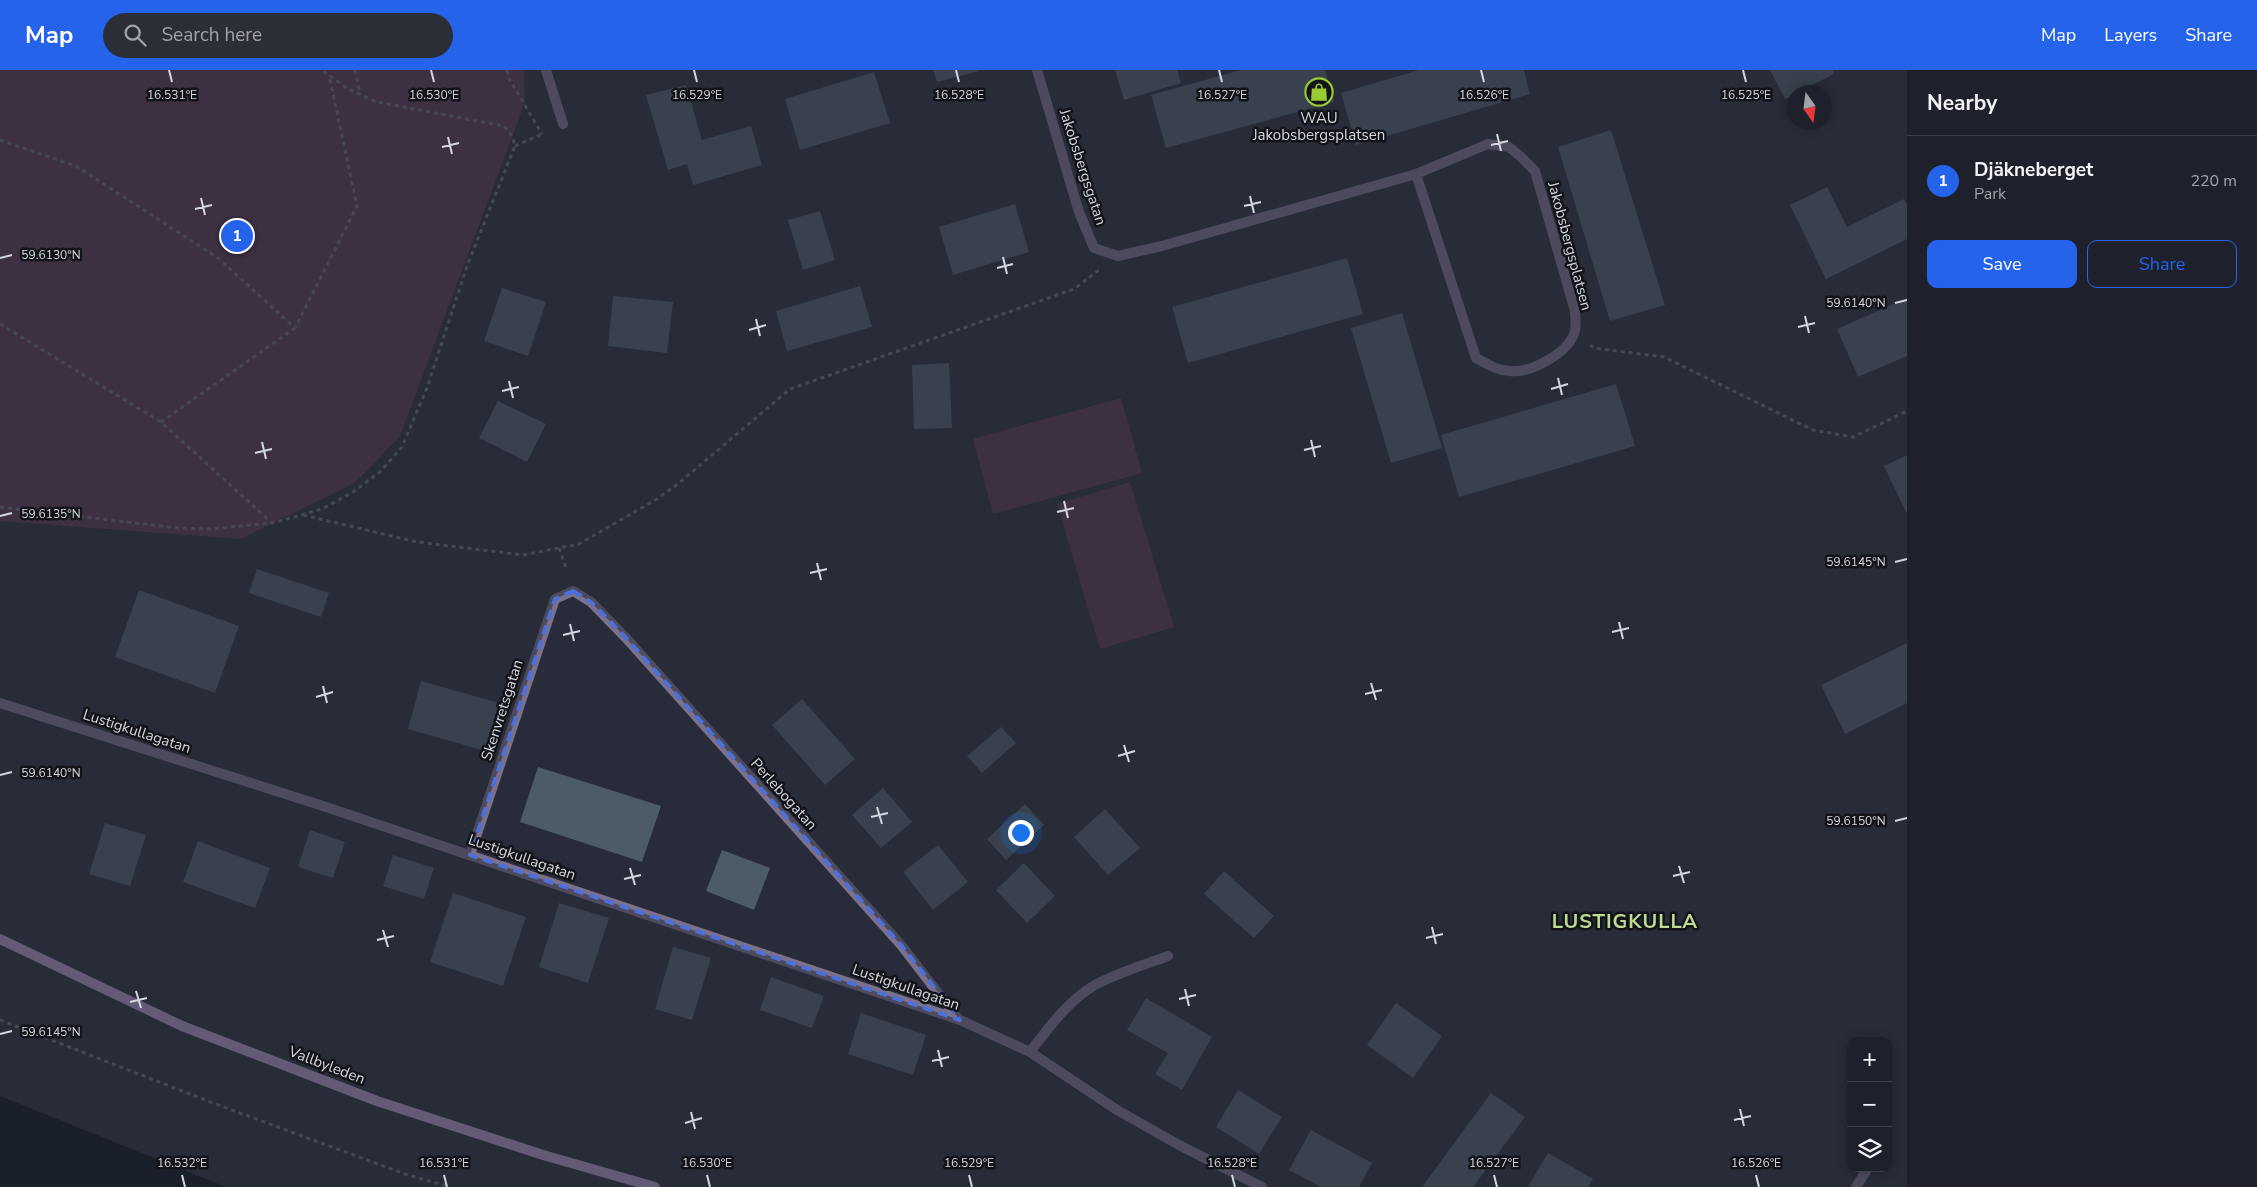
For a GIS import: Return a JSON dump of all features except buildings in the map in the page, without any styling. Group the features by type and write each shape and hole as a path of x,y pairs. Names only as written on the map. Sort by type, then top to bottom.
{"main road":[{"name":"Vallbyleden","path":"0,939 182,1026 377,1101 559,1160 656,1187"}],"street":[{"path":"546,70 563,124"},
{"name":"Jakobsbergsgatan","path":"1037,70 1079,212 1094,248 1118,256"},
{"name":"Jakobsbergsplatsen","path":"1118,256 1416,174 1488,144 1509,147 1521,156 1535,171 1575,311 1575,333 1564,350 1543,364 1510,372 1494,368 1476,358 1416,174"},
{"name":"Skenvretsgatan","path":"470,856 555,599 573,591 579,594"},
{"name":"Perlebogatan","path":"579,594 591,602 626,638 901,945 960,1020"},
{"name":"Lustigkullagatan","path":"0,703 470,856 960,1020 1030,1052 1117,1110 1179,1145 1262,1187"},
{"path":"1030,1052 1054,1020 1076,998 1089,989 1168,956"},
{"path":"1856,1187 1865,1172"}],"path":[{"path":"0,507 210,530 272,523 324,508 353,492 380,472 402,447 426,388 467,266 515,146 512,136 504,126 377,102 348,89 322,70"},
{"path":"355,70 360,95"},
{"path":"508,70 508,76 542,134"},
{"path":"161,422 295,328 357,206 329,75"},
{"path":"515,146 563,124"},
{"path":"0,140 76,166 218,258 295,328"},
{"path":"302,515 417,542 524,555 579,544 657,499 679,483 790,389 1074,289 1118,256"},
{"path":"0,324 161,422 272,523"},
{"path":"1575,333 1594,348 1664,357 1813,430 1853,437 1907,411"},
{"path":"0,1020 213,1103 404,1174 450,1187"}],"highlighted area":[{"path":"573,591 591,602 626,638 901,945 960,1020 470,855 555,599"}],"shaded area":[{"path":"0,70 524,70 525,102 400,436 355,483 241,539 0,521"},
{"path":"1121,398 1142,473 993,514 973,439"},
{"path":"1130,482 1174,627 1100,649 1057,504"},
{"path":"0,1096 226,1187 0,1187"}],"place":[{"name":"WAU Jakobsbergsplatsen","path":"1319,92"},
{"name":"Djäkneberget","path":"237,236"}],"district":[{"name":"LUSTIGKULLA","path":"1625,921"}]}
